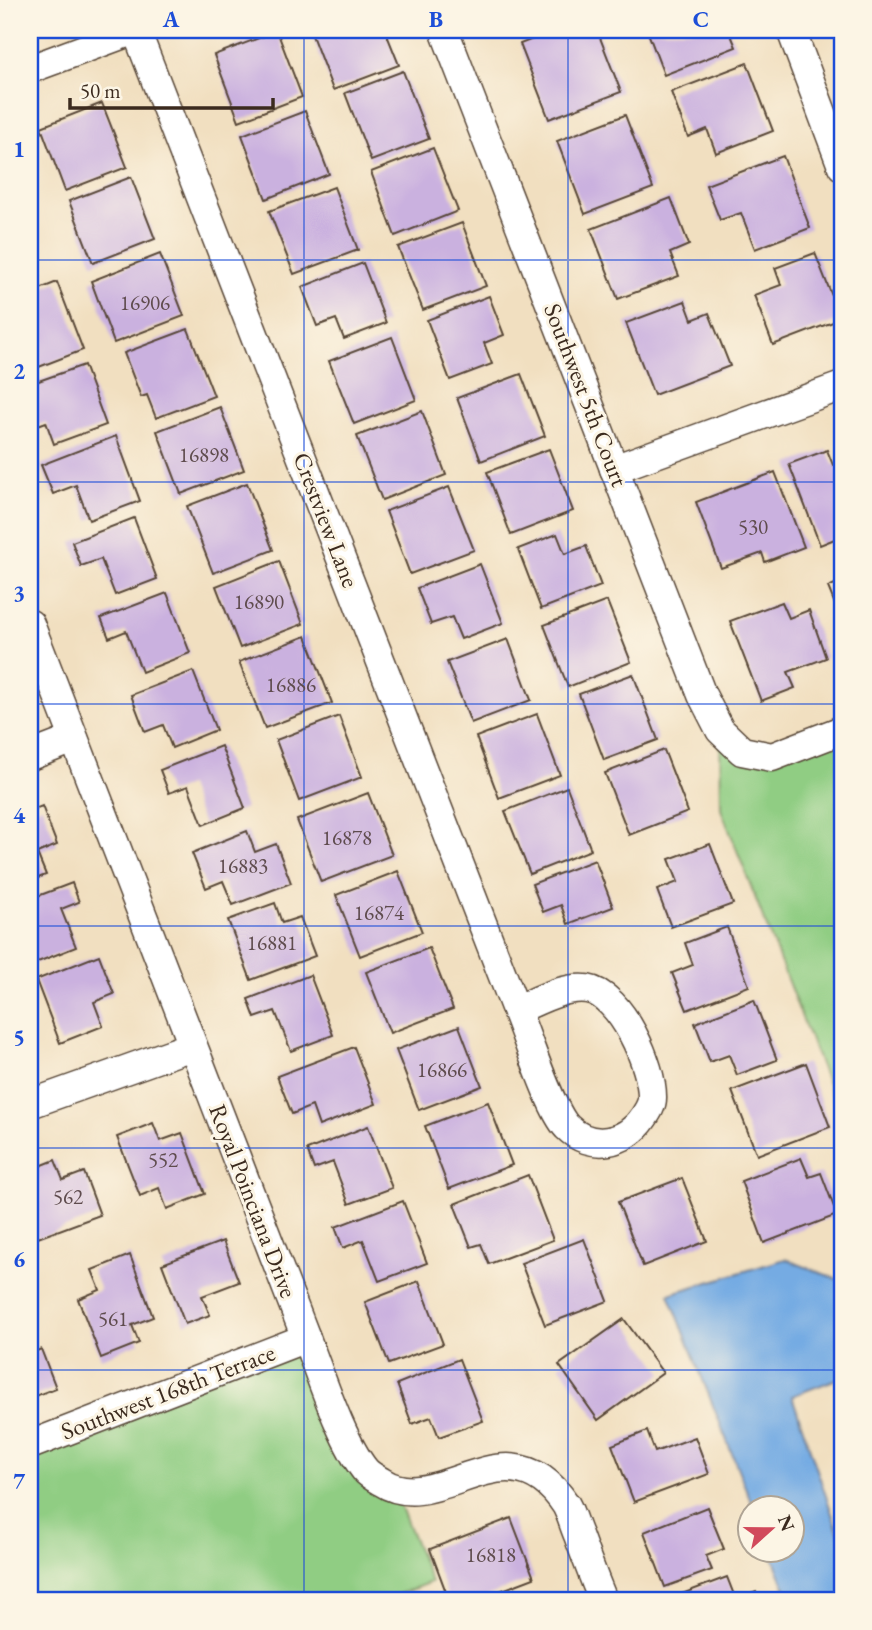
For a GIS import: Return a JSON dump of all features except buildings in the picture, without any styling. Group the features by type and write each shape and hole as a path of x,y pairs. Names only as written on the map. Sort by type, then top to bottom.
{"street":[{"path":"30,69 136,30"},
{"name":"Crestview Lane","path":"136,30 516,1010 554,1103 565,1125 589,1142 603,1143 628,1134 638,1126 650,1108 652,1097 649,1078 640,1049 628,1027 603,995 589,989 576,989 561,992 516,1010"},
{"name":"Southwest 5th Court","path":"444,30 702,695 720,730 742,751 772,757 842,730"},
{"path":"791,30 842,166"},
{"path":"614,469 842,386"},
{"name":"Royal Poinciana Drive","path":"30,624 346,1438 366,1472 394,1490 425,1490 458,1478 518,1467 546,1482 567,1506 603,1600"},
{"path":"30,756 74,739"},
{"path":"30,1104 192,1046"},
{"name":"Southwest 168th Terrace","path":"30,1445 306,1338"}],"green space":[{"path":"720,730 742,751 842,730 842,1121 721,809"},
{"path":"306,1338 346,1439 394,1490 431,1582 384,1600 30,1600 30,1445"}],"water":[{"path":"785,1259 842,1281 842,1377 792,1396 842,1543 842,1600 790,1600 776,1564 806,1564 806,1494 748,1494 669,1294"}]}
